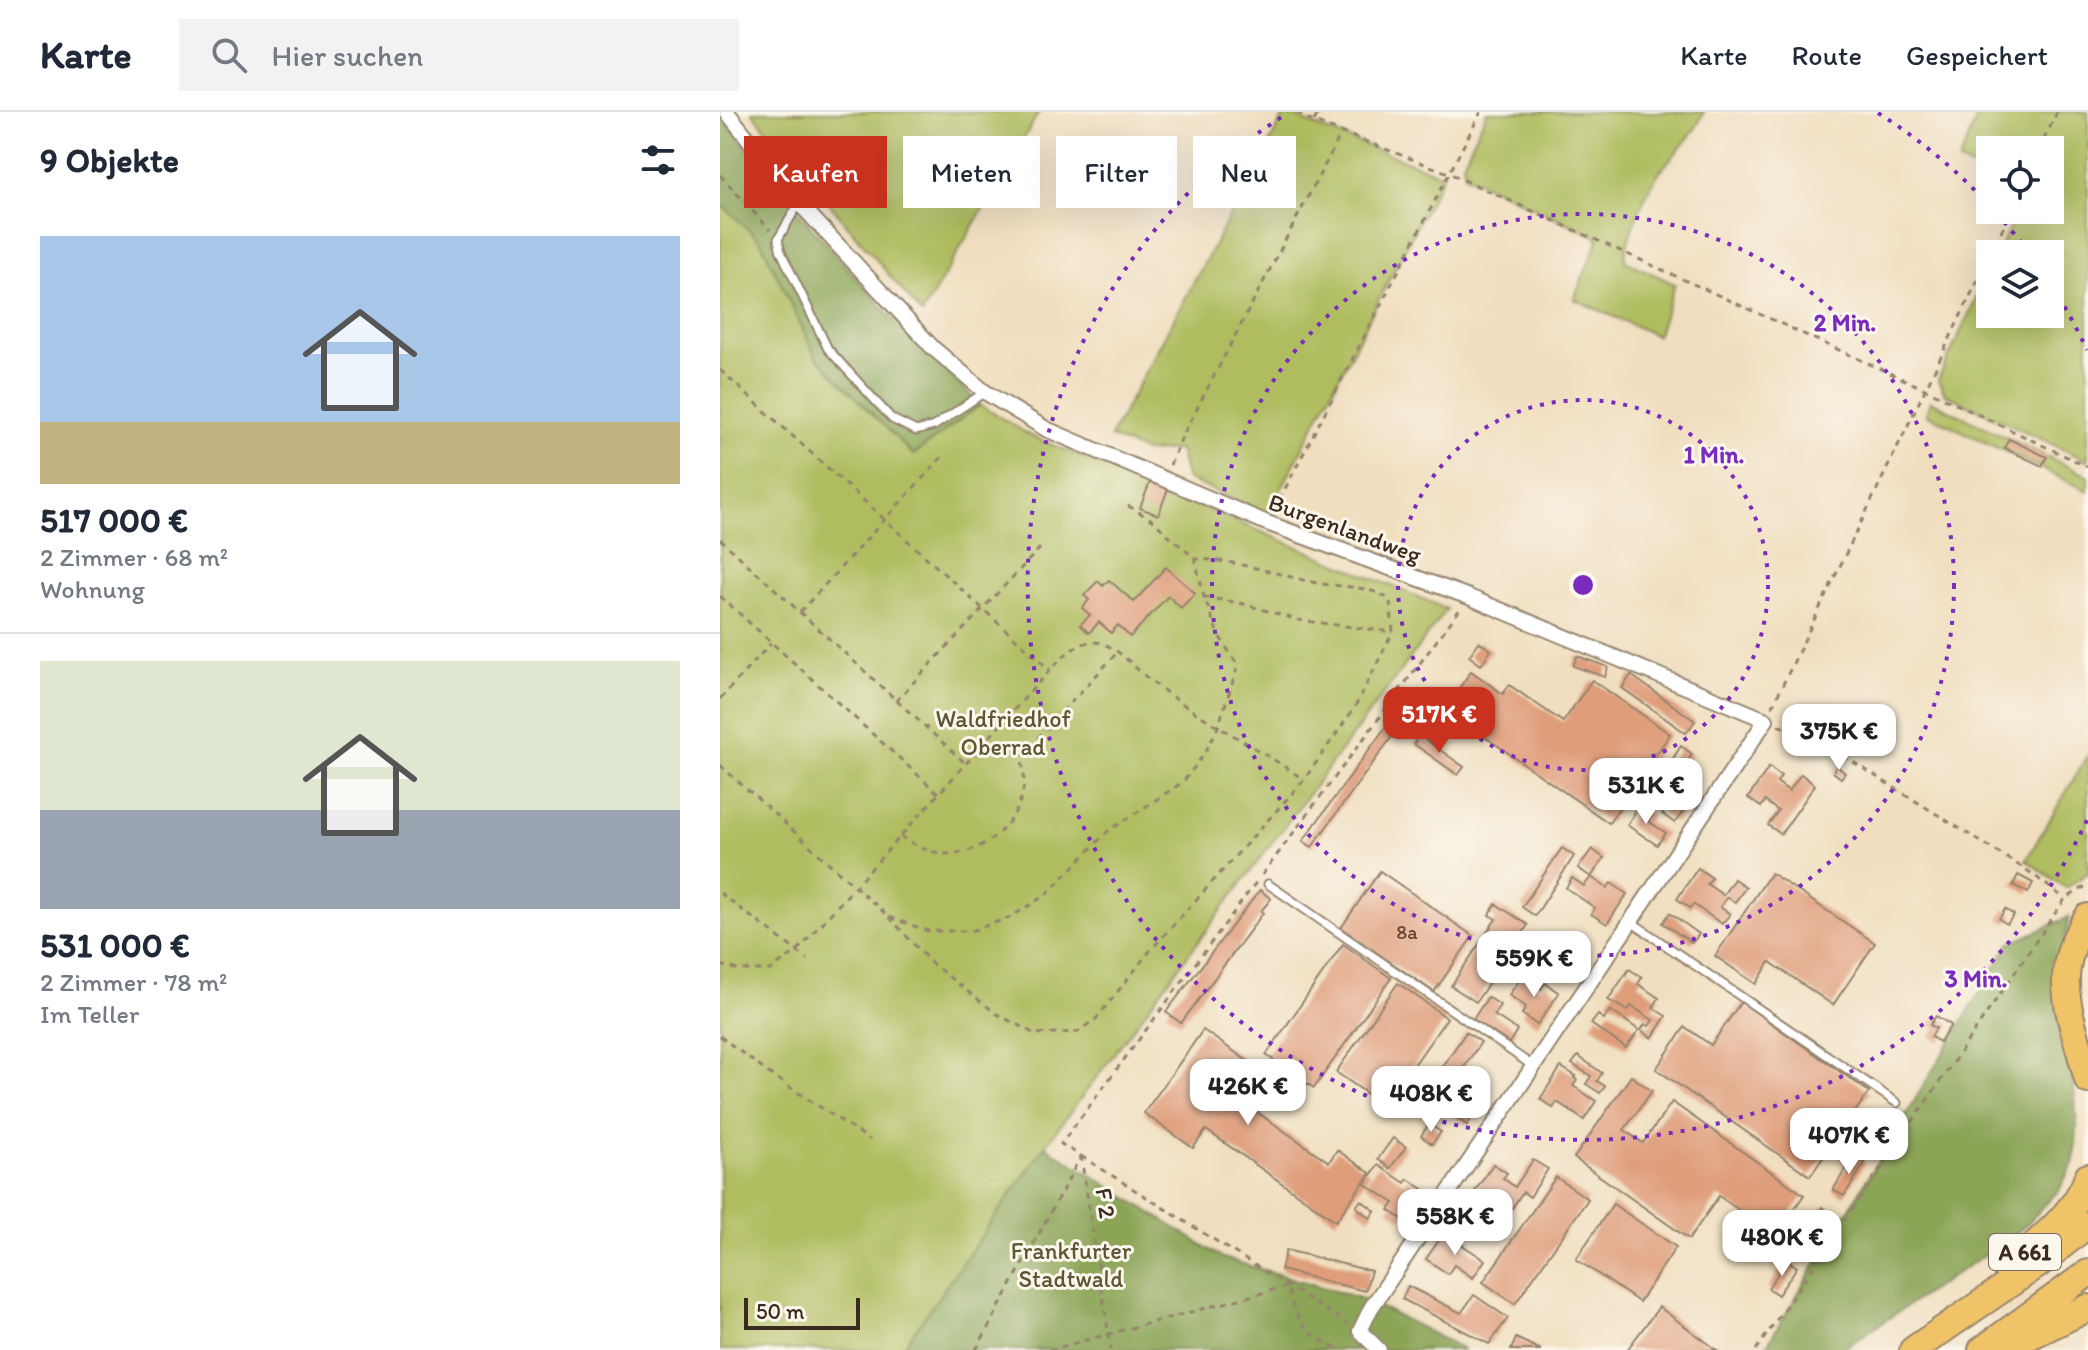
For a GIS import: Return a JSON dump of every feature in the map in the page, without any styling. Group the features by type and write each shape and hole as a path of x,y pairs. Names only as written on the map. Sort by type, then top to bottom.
{"highway":[{"path":"2088,917 2073,944 2064,983 2088,1080"},
{"path":"2088,937 2081,953 2078,984 2082,1012 2088,1027"},
{"name":"A 661","path":"1955,1321 2069,1209 2088,1177"},
{"name":"A 661","path":"1913,1350 2037,1265 2088,1224"},
{"name":"A 661","path":"1982,1350 2088,1273"},
{"path":"2002,1350 2088,1308"}],"street":[{"name":"Burgenlandweg","path":"727,112 746,136"},
{"name":"Burgenlandweg","path":"803,208 933,348 985,392 1046,429 1267,523 1469,597 1766,720"},
{"path":"1379,1350 1360,1331 1371,1308 1766,720"}],"lane":[{"path":"796,208 778,239 781,252 828,349 892,419 916,431 934,426 985,392"},
{"path":"1268,884 1533,1066"},
{"path":"1630,921 1897,1103"}],"path":[{"path":"1297,112 1451,174 1927,390 2088,467"},
{"path":"1314,121 1319,112"},
{"path":"1267,523 1481,112"},
{"path":"2046,136 2057,112"},
{"path":"1164,480 1182,437 1342,132"},
{"path":"720,175 778,239"},
{"path":"1976,284 1766,720 1837,752 2031,873 2065,899"},
{"path":"720,370 1050,670"},
{"path":"800,612 943,456"},
{"path":"889,917 928,931 971,931 1011,917 1047,894 1107,832 1183,782 1205,753 1218,727 1238,666 1218,634 1204,597 1195,559 1152,520 1127,505"},
{"path":"720,539 965,763"},
{"path":"896,701 1041,547"},
{"path":"720,765 889,917 931,963 997,1014 1035,1034 1077,1032 1096,1019 1149,952 1304,780 1355,707 1393,632 1390,600 1379,592 1315,583 1224,560 1195,559"},
{"path":"720,596 939,794"},
{"path":"1204,597 1240,603 1298,620 1393,632"},
{"name":"F 2","path":"1111,1350 1081,1156 1061,1144 1469,597"},
{"path":"720,965 739,970 771,970 797,951 1050,670 1079,645 1096,642 1117,653 1179,704 1267,753 1304,780"},
{"path":"720,699 772,643"},
{"path":"900,836 916,846 941,854 971,850 992,839 1005,828 1020,803 1024,781 1022,755 1117,653"},
{"path":"1756,1350 2065,899 2088,885"},
{"path":"720,893 807,959"},
{"path":"720,1036 767,1072 870,1140"},
{"path":"976,1350 1081,1156 1360,1331"},
{"path":"1049,1350 1288,1286"},
{"path":"1288,1286 1294,1314 1318,1339 1339,1350"}],"green space":[{"path":"752,112 1039,112 1025,136 903,136 903,208 983,208 922,314 833,208 887,208 887,136 772,136"},
{"path":"1286,112 1443,175 1268,515 1187,479 1179,450 1145,452 1110,437 1234,208 1296,208 1296,136 1273,136"},
{"path":"1487,112 1704,112 1689,137 1654,181 1628,241 1625,261 1675,284 1657,336 1574,299 1599,238 1465,175 1463,163"},
{"path":"1979,112 2088,112 2088,461 1945,394 1938,380 1976,299 1976,328 2064,328 2064,240 2004,240 2011,224 2064,224 2064,136 1976,136 1976,169 1959,162"},
{"path":"720,115 744,145 744,208 795,208 886,311 980,405 913,455 816,357 760,240 720,203"},
{"name":"Waldfriedhof Oberrad","path":"720,203 760,240 816,357 913,455 980,405 1031,436 1447,609 1045,1146 901,1350 720,1350"},
{"path":"1930,401 2088,476 2088,491 1926,414"},
{"path":"2088,755 2088,873 2066,888 2026,860"},
{"path":"2069,917 2056,986 2075,1098 2077,1128 2074,1162 2059,1190 2024,1227 1841,1350 1764,1350 2009,944"},
{"name":"Frankfurter Stadtwald","path":"1045,1146 1223,1258 1366,1300 1465,1350 901,1350"}],"building":[{"path":"2009,439 2047,457 2042,466 2004,448"},
{"path":"1150,482 1168,489 1158,515 1140,508"},
{"path":"1166,567 1195,593 1181,608 1168,596 1130,637 1118,625 1111,633 1099,622 1089,633 1080,625 1090,615 1082,608 1089,600 1084,595 1098,581 1103,586 1109,580 1134,602"},
{"path":"1479,642 1491,650 1481,665 1469,656"},
{"path":"1577,656 1608,667 1605,677 1573,666"},
{"path":"1471,671 1503,694 1509,685 1563,722 1592,680 1670,734 1609,823 1445,709"},
{"path":"1631,675 1695,721 1686,733 1622,688"},
{"path":"1395,714 1404,720 1312,847 1303,841"},
{"path":"1419,735 1464,767 1458,775 1414,744"},
{"path":"1681,746 1692,754 1684,768 1672,760"},
{"path":"1837,766 1845,773 1841,778 1833,772"},
{"path":"1769,767 1781,776 1777,782 1789,791 1801,774 1815,785 1781,834 1768,825 1778,811 1765,801 1761,807 1748,798"},
{"path":"1654,771 1680,788 1683,784 1696,792 1675,823 1662,814 1665,810 1644,796 1651,785 1646,782"},
{"path":"1639,806 1652,815 1648,821 1666,833 1657,845 1627,825"},
{"path":"1562,848 1574,856 1535,916 1522,907"},
{"path":"1592,849 1604,858 1591,877 1578,868"},
{"path":"1698,868 1712,878 1707,884 1723,895 1734,879 1746,887 1735,902 1727,897 1720,907 1730,914 1722,924 1693,904 1690,908 1677,899"},
{"path":"1380,871 1473,936 1434,992 1341,928"},
{"path":"1771,873 1875,943 1833,1005 1770,962 1756,984 1715,956"},
{"path":"2018,875 2033,883 2028,893 2013,885"},
{"path":"1591,877 1607,888 1611,883 1627,894 1607,924 1591,914 1595,908 1566,888 1572,878 1584,886"},
{"path":"1260,890 1271,899 1261,911 1263,913 1181,1023 1166,1012"},
{"path":"1496,904 1528,925 1476,1002 1451,986 1496,919 1489,915"},
{"path":"2005,909 2014,915 2007,924 1999,919"},
{"path":"1670,913 1699,934 1692,943 1663,923"},
{"path":"1343,944 1391,978 1314,1088 1266,1055"},
{"path":"1525,948 1536,955 1522,976 1511,969"},
{"path":"1629,969 1642,977 1638,984 1659,998 1653,1008 1666,1016 1652,1038 1641,1030 1653,1020 1631,1006 1628,1011 1608,1000"},
{"path":"1522,976 1541,989 1545,983 1559,993 1537,1025 1522,1014 1526,1007 1509,995"},
{"path":"1398,983 1447,1018 1385,1106 1336,1072"},
{"path":"1488,997 1500,1005 1494,1015 1517,1030 1509,1043 1473,1019"},
{"path":"1741,1002 1869,1092 1810,1176 1656,1069 1685,1027 1711,1045"},
{"path":"1610,1010 1639,1030 1626,1048 1591,1024 1598,1015 1604,1019"},
{"path":"1936,1016 1951,1025 1940,1042 1931,1037 1936,1028 1930,1025"},
{"path":"1203,1030 1252,1064 1231,1094 1329,1162 1337,1150 1370,1173 1336,1221 1206,1130 1193,1148 1144,1113"},
{"path":"1466,1032 1481,1042 1458,1076 1474,1087 1477,1082 1490,1091 1467,1125 1446,1111 1451,1103 1439,1095 1425,1115 1415,1108"},
{"path":"1578,1056 1602,1073 1597,1081 1605,1086 1600,1093 1586,1084 1591,1076 1572,1064"},
{"path":"1561,1067 1576,1076 1573,1086 1596,1101 1584,1120 1557,1102 1553,1108 1540,1099"},
{"path":"1631,1076 1652,1091 1624,1130 1643,1143 1672,1102 1804,1195 1775,1236 1719,1196 1689,1239 1574,1158"},
{"path":"1429,1124 1441,1132 1432,1144 1421,1136"},
{"path":"1393,1138 1406,1147 1390,1168 1378,1159"},
{"path":"1854,1156 1865,1163 1844,1196 1833,1190"},
{"path":"1533,1160 1548,1169 1530,1197 1523,1192 1508,1214 1488,1201 1485,1205 1472,1196 1493,1164 1507,1173 1503,1178 1515,1187"},
{"path":"1378,1165 1405,1183 1408,1179 1423,1189 1402,1219 1389,1210 1394,1203 1365,1184"},
{"path":"1556,1177 1588,1199 1515,1304 1483,1282"},
{"path":"1361,1200 1375,1211 1370,1218 1356,1207"},
{"path":"1613,1204 1676,1247 1639,1302 1576,1259"},
{"path":"1822,1207 1832,1213 1812,1247 1802,1241"},
{"path":"1444,1233 1485,1260 1473,1278 1454,1265 1448,1274 1426,1259"},
{"path":"1286,1250 1371,1271 1365,1291 1281,1270"},
{"path":"1787,1260 1797,1267 1778,1295 1768,1288"},
{"path":"1408,1286 1461,1313 1474,1295 1508,1318 1489,1344 1402,1299"},
{"path":"1659,1307 1717,1350 1627,1350"},
{"path":"1516,1338 1541,1350 1511,1350"}]}
